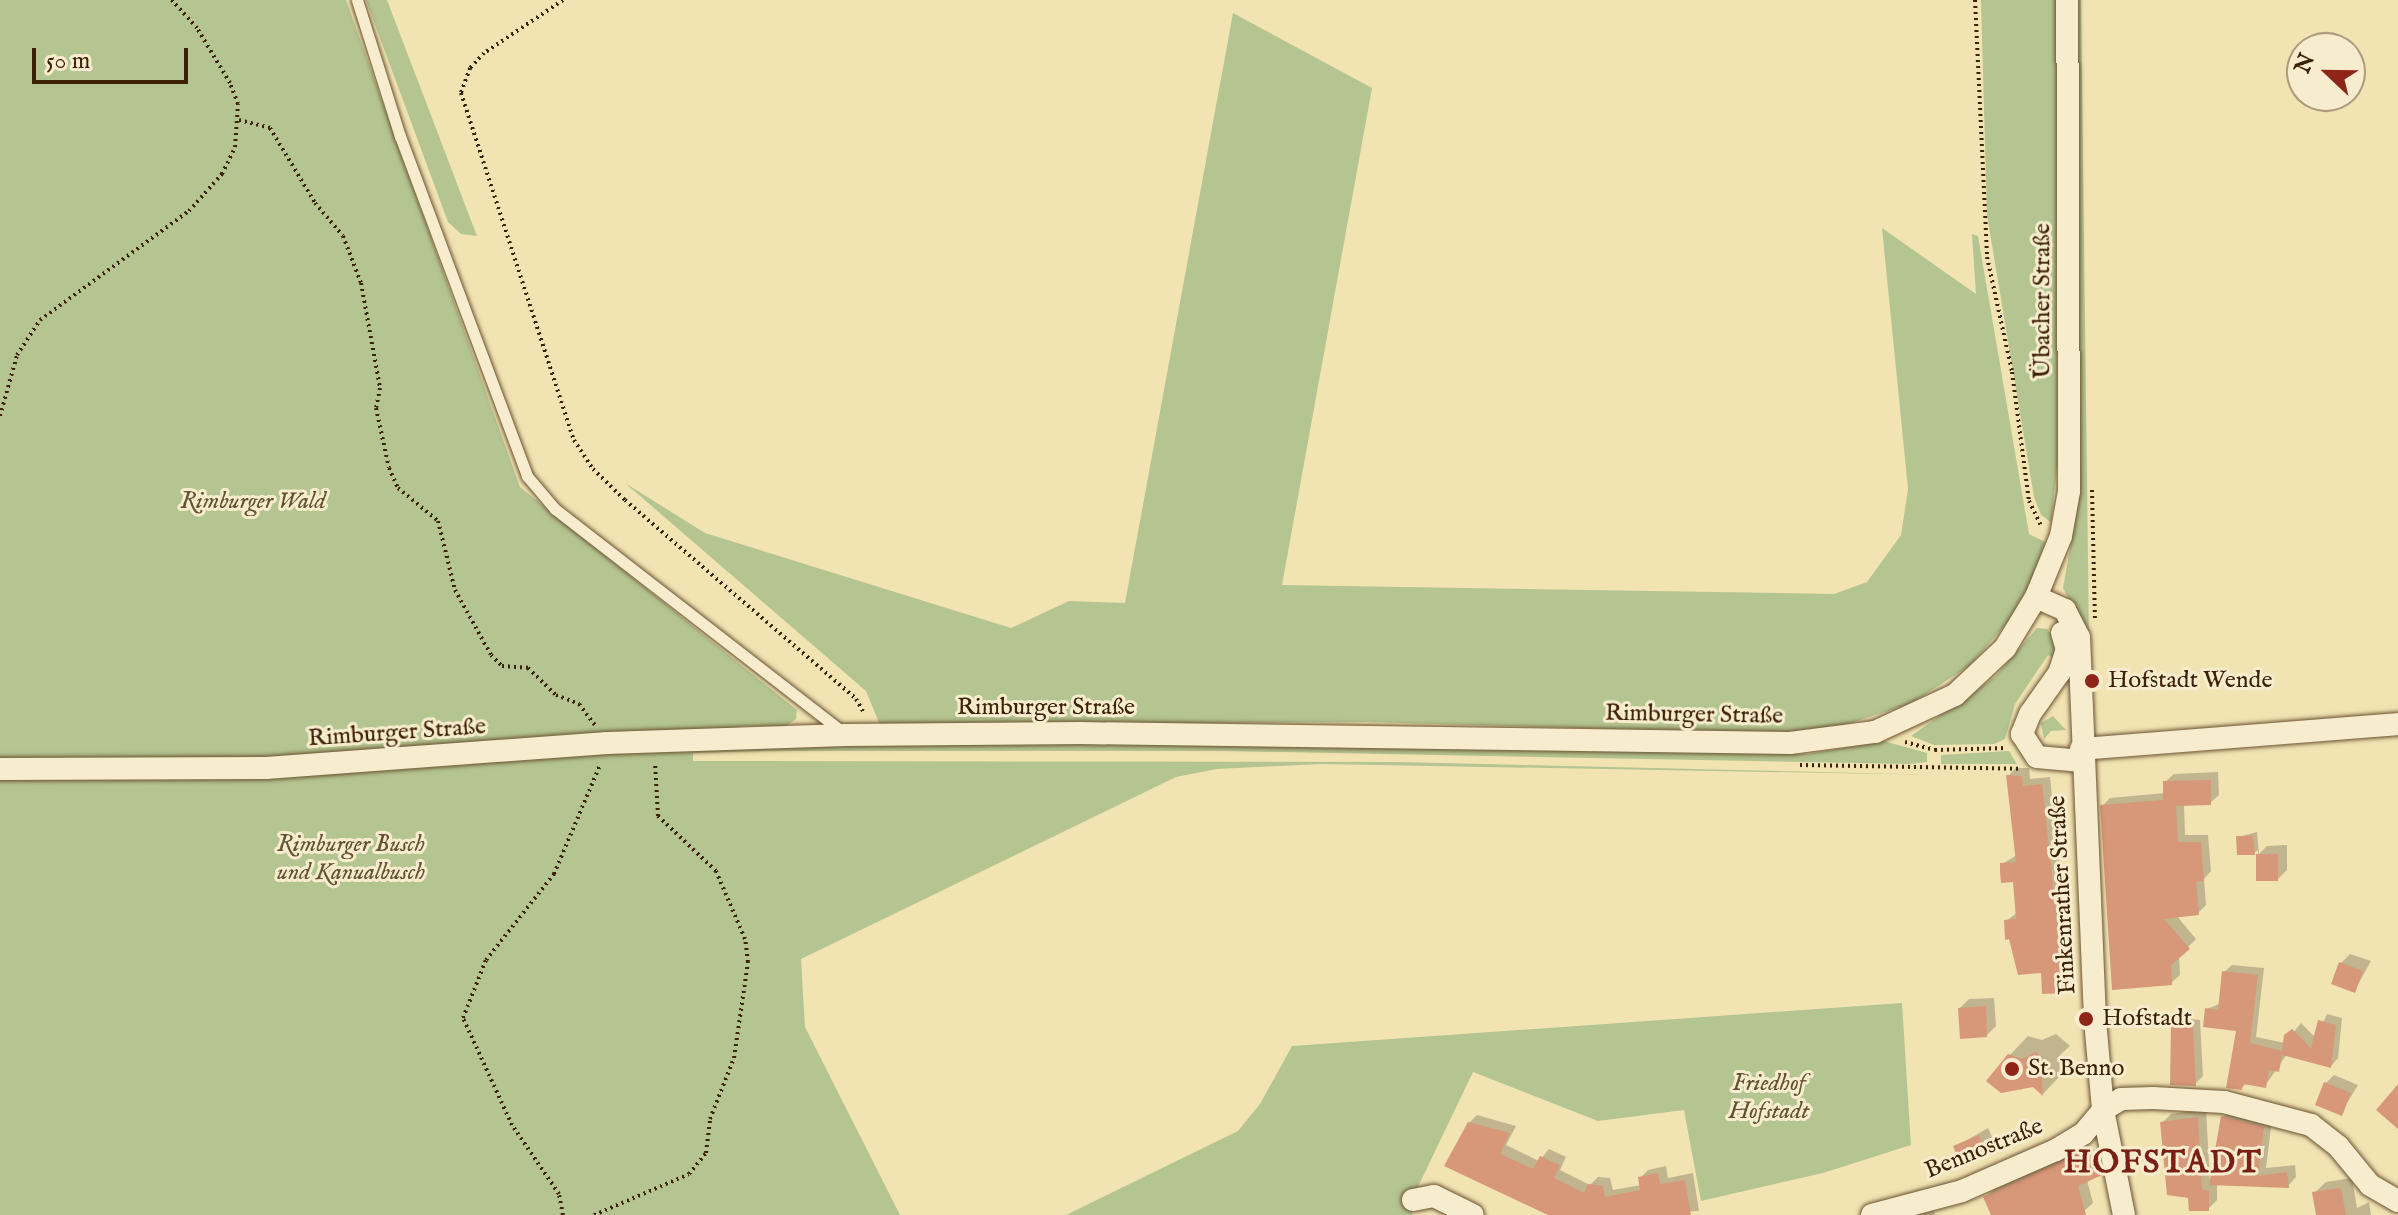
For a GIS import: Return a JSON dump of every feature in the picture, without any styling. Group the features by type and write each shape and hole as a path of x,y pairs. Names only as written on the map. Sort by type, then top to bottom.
{"street":[{"name":"Übacher Straße","path":"2036,597 2061,536 2069,491 2067,0"},
{"name":"Rimburger Straße","path":"0,769 266,768 607,743 857,735 1790,743 1845,739 1890,726 1955,695 2005,648 2036,597"},
{"path":"2025,745 2024,724 2059,673 2067,649 2060,622 2036,597"},
{"name":"Finkenrather Straße","path":"2036,597 2065,610 2079,637 2081,755 2103,1110 2124,1215"},
{"path":"2039,702 2069,705 2080,717"},
{"path":"2081,755 2398,724"},
{"name":"Finkenrather Straße","path":"2025,745 2037,757 2081,755"},
{"path":"2103,1110 2121,1099 2194,1099 2311,1125 2338,1146 2370,1185 2398,1201"},
{"name":"Bennostraße","path":"1872,1215 1962,1191 2056,1150 2083,1134 2103,1110"},
{"path":"1423,1204 1473,1215"}],"lane":[{"path":"357,0 406,150 527,476 555,509 857,735"}],"path":[{"path":"0,416 17,355 40,320 189,211 222,174 235,147 238,104 220,65 172,0"},
{"path":"563,0 484,53 470,68 461,93 574,440 593,469 625,500 856,699 857,735"},
{"path":"1975,0 1987,257 2012,372 2029,501 2040,525 2061,536"},
{"path":"239,120 270,128 315,203 343,236 361,283 380,388 376,408 389,468 398,488 438,521 455,590 491,655 502,666 528,668 556,695 579,704 607,743 554,874 486,960 463,1018 512,1125 559,1194 563,1215"},
{"path":"1890,726 1903,742 1935,750 2025,745"},
{"path":"594,1215 689,1174 706,1153 710,1119 734,1058 748,962 745,939 716,871 658,816 656,742"}],"green space":[{"name":"Rimburger Busch und Kanualbusch","path":"0,0 346,0 520,487 797,710 796,719 785,727 742,726 705,746 1198,744 1808,754 1884,741 1927,753 1927,762 1909,764 1224,751 765,751 693,753 693,761 1399,762 1942,775 1321,764 1217,769 1176,777 801,959 805,1027 900,1215 0,1215"},
{"path":"366,0 387,0 477,236 461,234 448,222"},
{"path":"1981,0 2056,0 2061,431 2051,522 2041,515 2034,497 1987,215"},
{"path":"2073,0 2081,0 2089,640 2063,588 2080,493"},
{"path":"1233,13 1372,88 1282,585 1834,594 1867,582 1901,535 1908,489 1882,228 1976,294 1972,234 1978,236 2029,534 2045,542 2031,582 2007,623 1969,666 1910,704 1841,726 1787,734 1368,722 880,725 866,691 625,483 705,533 1011,628 1069,601 1125,603"},
{"path":"2037,628 2047,629 2054,638 2054,658 2048,655 2015,704 2005,739 1994,744 1934,745 1911,736 1995,677"},
{"path":"2053,716 2066,730 2051,731 2044,739 2041,723"},
{"path":"2009,751 2017,764 1941,764 1941,755"},
{"name":"Friedhof Hofstadt","path":"1902,1003 1911,1145 1823,1173 1701,1201 1684,1110 1598,1121 1473,1072 1416,1191 1412,1215 1066,1215 1238,1131 1260,1104 1292,1046"}],"building":[{"path":"2006,775 2022,776 2023,786 2042,784 2065,993 2042,994 2041,973 2018,975 2009,939 2005,940 2004,920 2016,919 2013,882 2001,883 2000,872 2000,863 2016,862"},
{"path":"2211,780 2211,805 2176,806 2178,842 2201,842 2204,881 2196,882 2199,915 2164,919 2190,949 2171,965 2172,985 2112,990 2100,805 2163,800 2163,781"},
{"path":"2236,836 2253,836 2255,855 2237,855"},
{"path":"2256,854 2278,854 2278,881 2256,881"},
{"path":"2339,962 2363,971 2355,993 2331,984"},
{"path":"2222,971 2258,975 2250,1043 2282,1051 2284,1035 2292,1029 2311,1048 2318,1020 2336,1025 2331,1068 2282,1055 2279,1072 2269,1070 2266,1088 2243,1084 2242,1090 2226,1088 2236,1031 2203,1027 2205,1008 2218,1010"},
{"path":"1986,1006 1987,1037 1960,1039 1958,1008"},
{"path":"2171,1026 2193,1027 2196,1086 2170,1085"},
{"name":"St. Benno","path":"2036,1052 2052,1066 2042,1076 2043,1096 2033,1087 2001,1093 1986,1081 2008,1054 2022,1059"},
{"path":"2324,1082 2351,1093 2342,1116 2315,1105"},
{"path":"2398,1084 2398,1129 2376,1110"},
{"path":"2221,1116 2264,1127 2258,1176 2287,1172 2289,1188 2209,1185"},
{"path":"2198,1117 2202,1190 2209,1191 2209,1211 2189,1211 2188,1198 2167,1195 2160,1122"},
{"path":"1468,1122 1510,1133 1500,1154 1533,1169 1540,1156 1560,1165 1554,1178 1584,1193 1588,1184 1603,1186 1605,1197 1640,1190 1638,1177 1658,1173 1660,1184 1685,1180 1691,1215 1548,1215 1444,1166"},
{"path":"1979,1135 1986,1153 1960,1163 1953,1146"},
{"path":"2078,1153 2100,1166 2102,1175 2078,1186 2086,1215 1991,1215 1983,1197"},
{"path":"2341,1188 2346,1215 2316,1215 2312,1192"}],"place":[{"name":"Hofstadt Wende","path":"2092,681"},
{"name":"Hofstadt","path":"2086,1019"},
{"name":"St. Benno","path":"2012,1069"}],"district":[{"name":"HOFSTADT","path":"2163,1164"}],"park label":[{"name":"Rimburger Wald","path":"253,502"}]}
